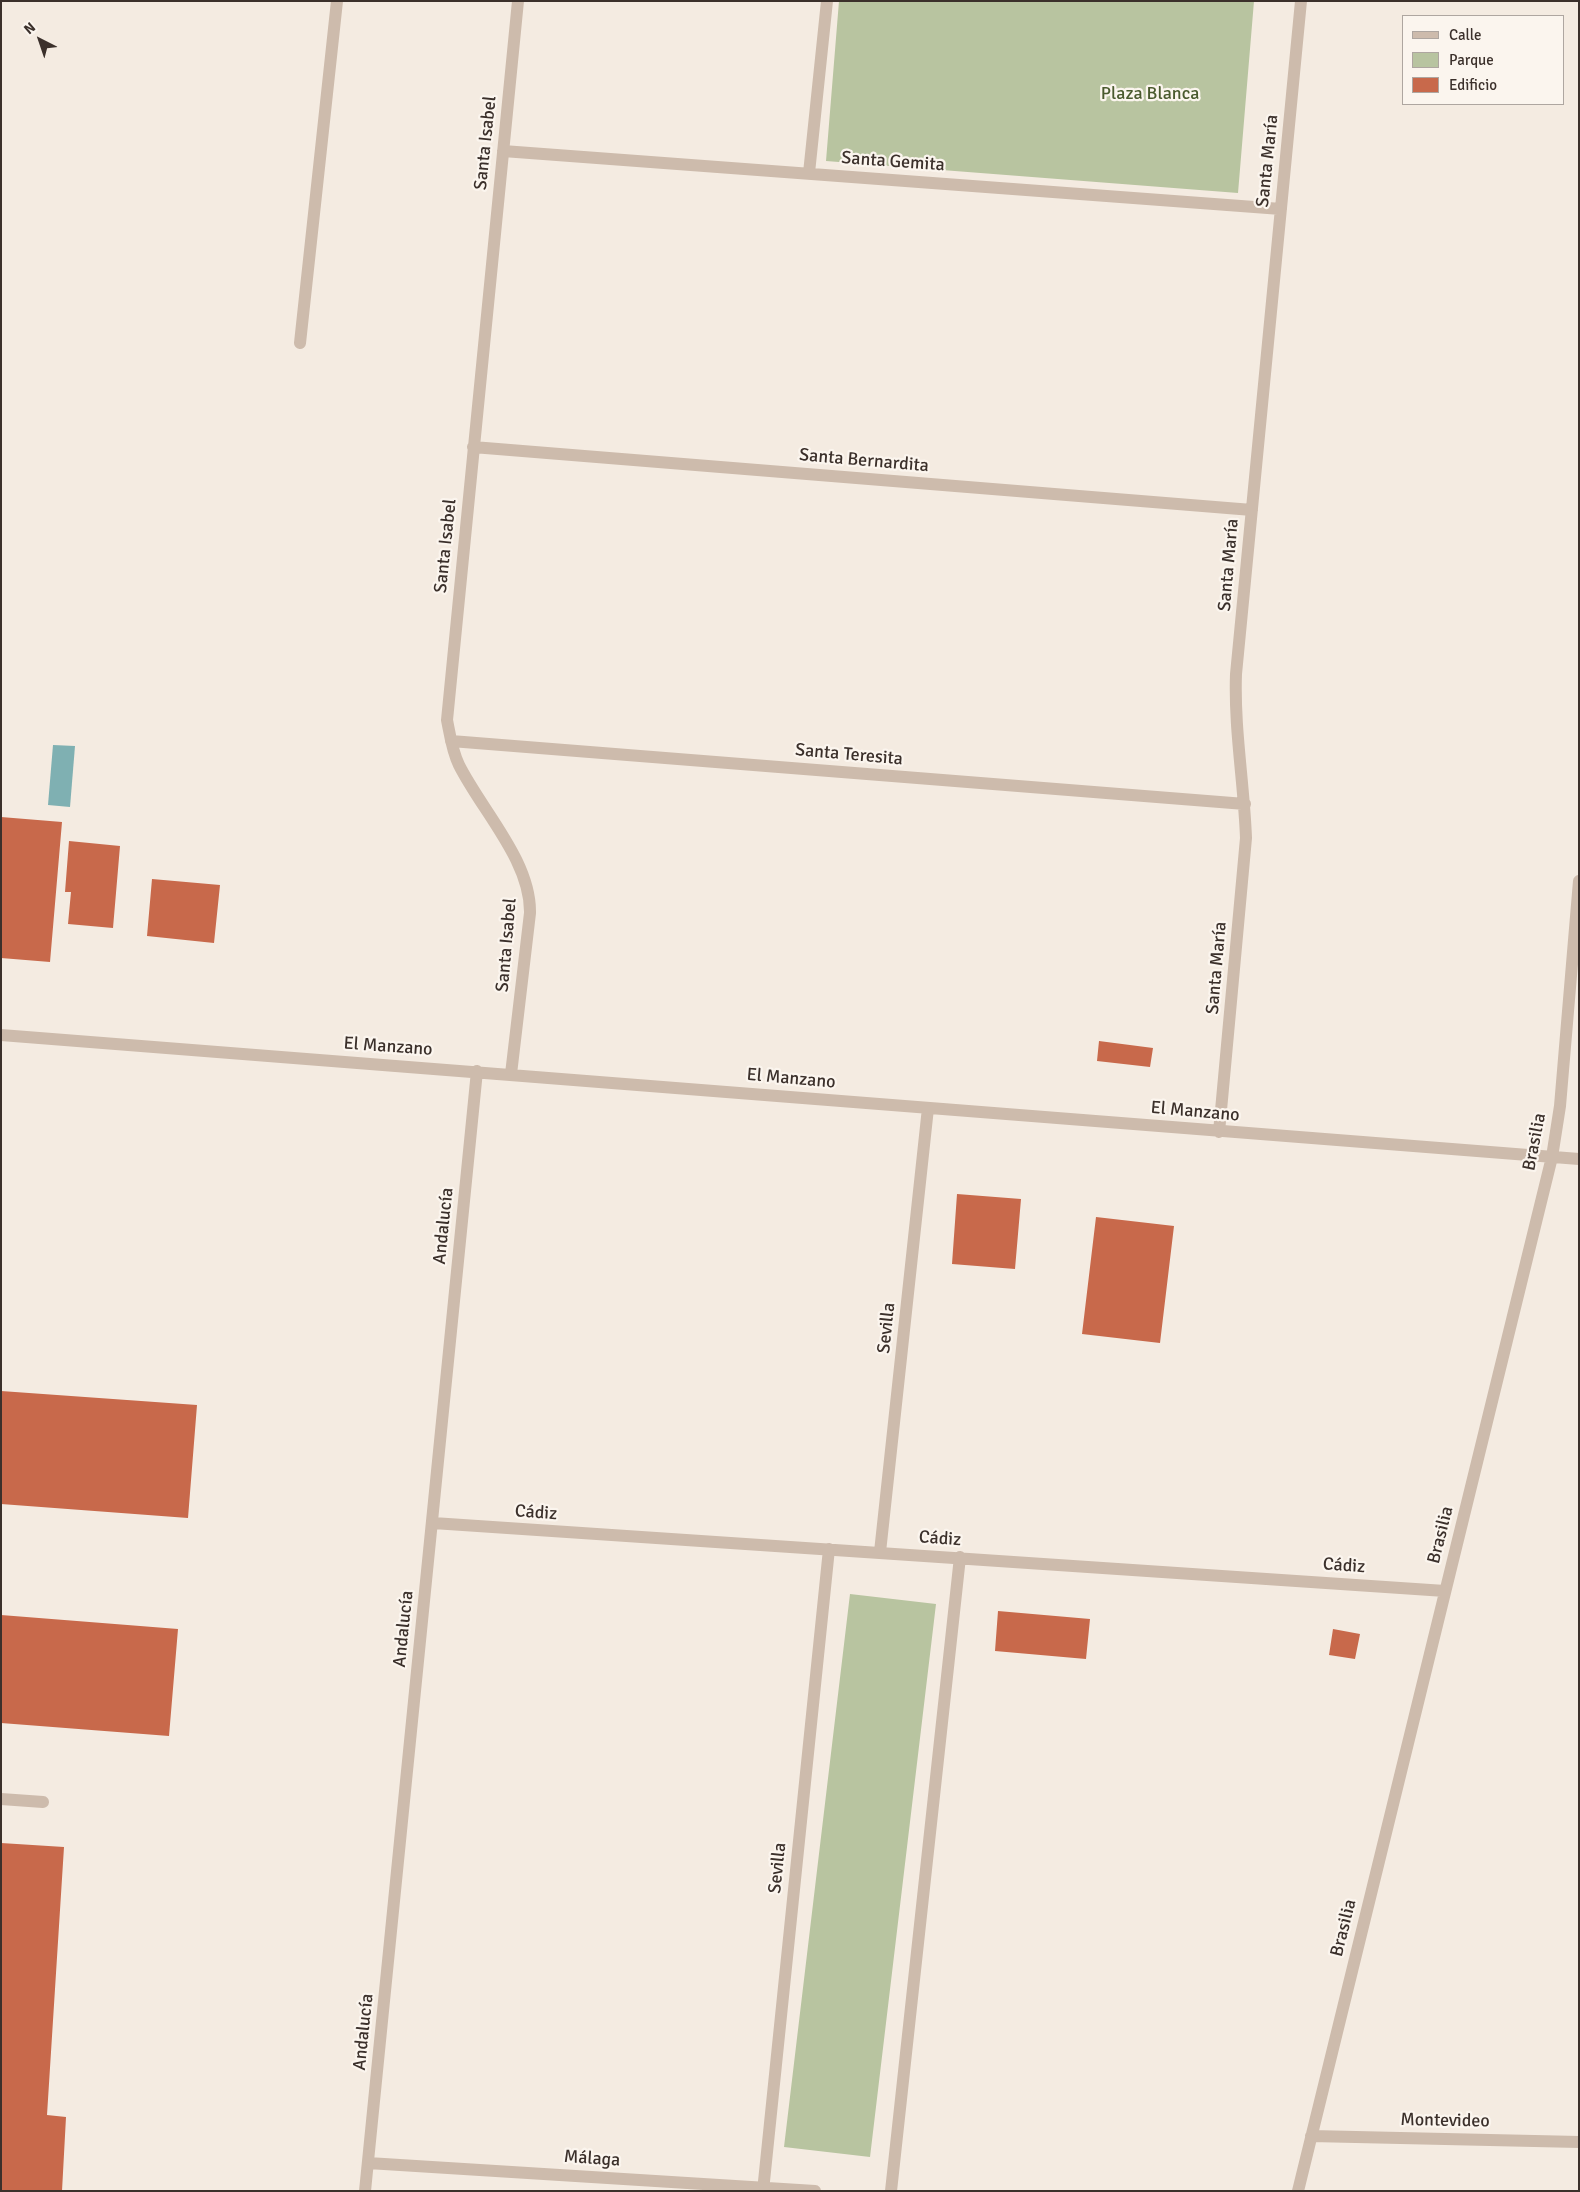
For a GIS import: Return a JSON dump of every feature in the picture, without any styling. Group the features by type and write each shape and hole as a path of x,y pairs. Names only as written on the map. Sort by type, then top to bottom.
{"street":[{"path":"300,343 337,1"},
{"name":"Santa Isabel","path":"511,1074 530,913 528,888 520,866 458,763 447,720 518,1"},
{"path":"810,174 827,1"},
{"name":"Santa María","path":"1218,1132 1246,838 1235,699 1301,1"},
{"name":"Santa Gemita","path":"503,151 1281,209"},
{"name":"Santa Bernardita","path":"474,447 1252,510"},
{"name":"Santa Teresita","path":"451,741 1244,804"},
{"name":"Brasilia","path":"1298,2191 1552,1157 1560,1098 1579,881"},
{"name":"El Manzano","path":"1,1035 1579,1159"},
{"name":"Andalucía","path":"365,2191 477,1071"},
{"name":"Sevilla","path":"880,1552 928,1108"},
{"name":"Cádiz","path":"433,1523 1445,1591"},
{"name":"Sevilla","path":"763,2189 829,1549"},
{"path":"891,2191 960,1557"},
{"path":"1,1799 43,1802"},
{"name":"Montevideo","path":"1311,2136 1579,2142"},
{"name":"Málaga","path":"368,2163 815,2191"}],"green space":[{"name":"Plaza Blanca","path":"839,1 1254,1 1238,193 826,161"},
{"path":"850,1594 936,1604 870,2157 784,2147"}],"water":[{"path":"53,745 75,746 70,807 48,805"}],"building":[{"path":"1,817 62,822 50,962 1,958"},
{"path":"69,841 120,846 113,928 68,924 71,892 65,892"},
{"path":"152,879 220,885 214,943 147,936"},
{"path":"1099,1041 1153,1048 1150,1067 1097,1061"},
{"path":"957,1194 1021,1199 1015,1269 952,1264"},
{"path":"1096,1217 1174,1226 1160,1343 1082,1334"},
{"path":"1,1391 197,1405 188,1518 1,1504"},
{"path":"998,1611 1090,1619 1086,1659 995,1651"},
{"path":"1,1615 178,1629 169,1736 1,1723"},
{"path":"1333,1629 1360,1634 1355,1659 1329,1655"},
{"path":"1,1843 64,1847 47,2115 66,2117 62,2191 1,2191"}]}
